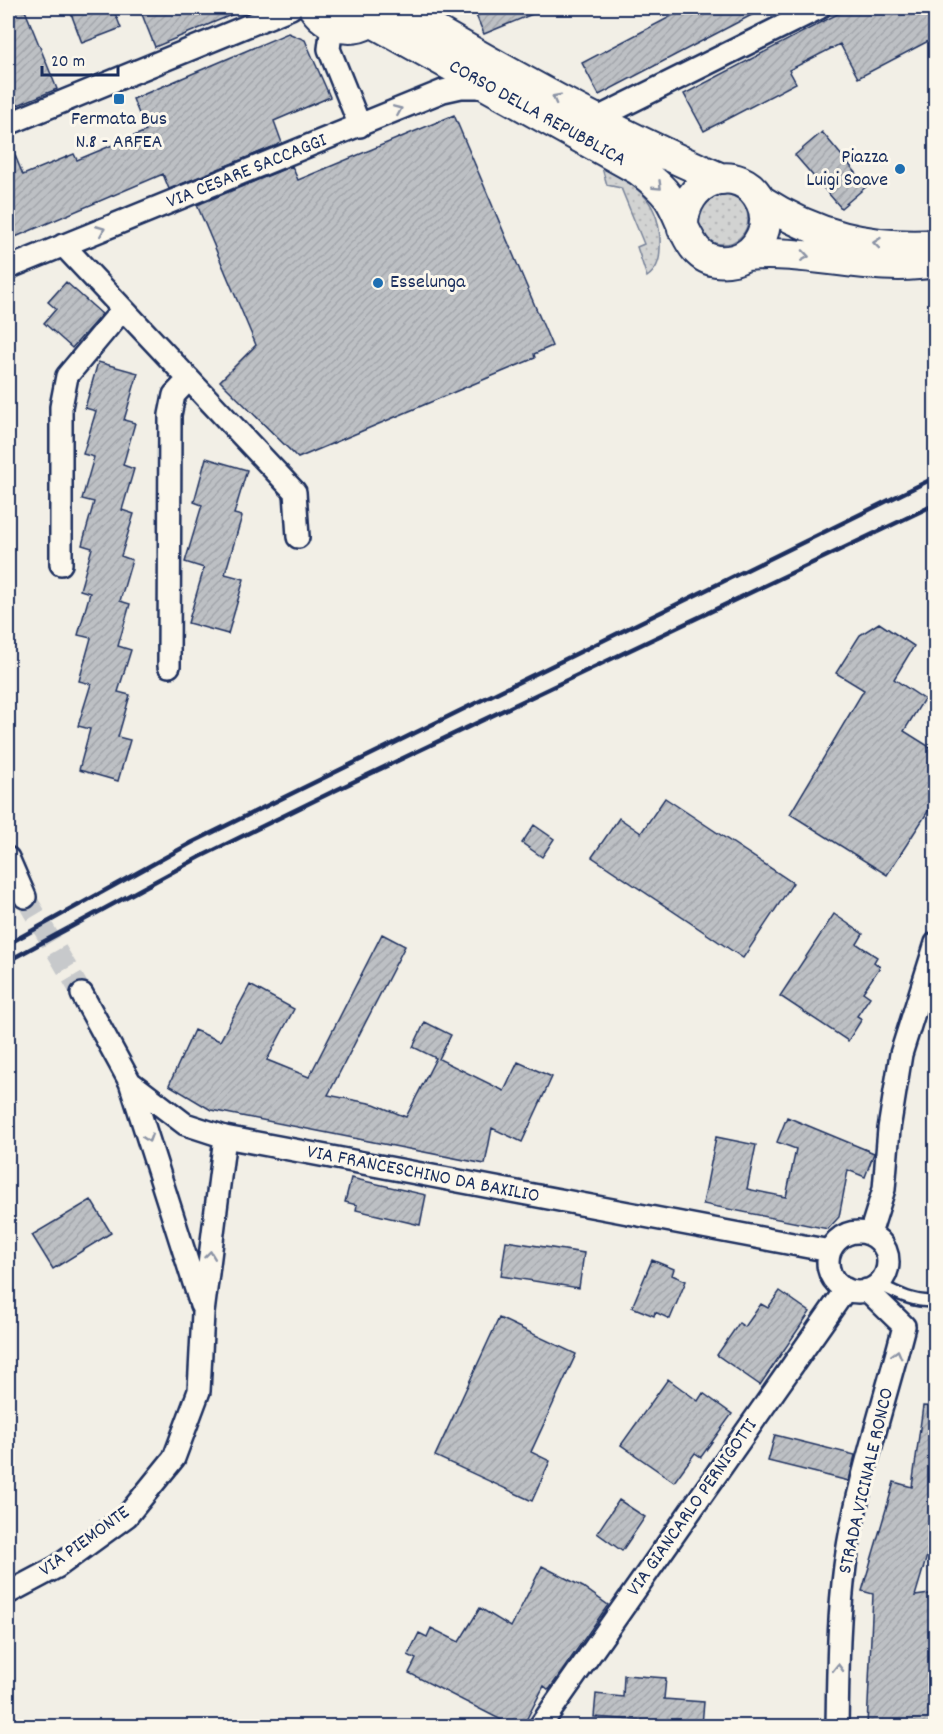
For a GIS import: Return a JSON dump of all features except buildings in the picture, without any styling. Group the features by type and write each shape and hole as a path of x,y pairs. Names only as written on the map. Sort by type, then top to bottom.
{"street":[{"path":"8,124 291,8"},
{"path":"596,119 819,8"},
{"path":"323,16 352,28 383,12"},
{"name":"CORSO DELLA REPUBBLICA","path":"383,12 478,56 660,153 722,179"},
{"name":"CORSO DELLA REPUBBLICA","path":"383,12 488,87 639,170 667,195 684,229"},
{"path":"323,16 329,49 360,126"},
{"name":"VIA CESARE SACCAGGI","path":"8,268 443,91 461,87 488,87"},
{"path":"936,245 903,245 829,234 790,219 760,200 744,184 722,179 708,182 696,189 687,201 683,215 688,241 707,258 720,261 733,260 746,255 788,253 843,263 880,266 936,262"},
{"path":"746,255 762,236 765,218 760,200"},
{"path":"63,245 295,492 298,537"},
{"path":"61,564 63,389 67,376 123,309"},
{"path":"169,666 170,415 174,395 189,380"},
{"path":"8,858 25,897"},
{"path":"870,1234 884,1189 889,1129 901,1054 936,944"},
{"name":"VIA FRANCESCHINO DA BAXILIO","path":"82,994 130,1082 185,1124 225,1137 830,1251"},
{"name":"VIA PIEMONTE","path":"130,1082 203,1313"},
{"name":"VIA PIEMONTE","path":"8,1593 57,1567 127,1516 174,1458 199,1391 203,1313 225,1137"},
{"path":"857,1232 870,1234 881,1242 888,1254 888,1268 863,1288 835,1281 829,1269 830,1251 844,1235 857,1232"},
{"name":"VIA GIANCARLO PERNIGOTTI","path":"540,1726 863,1288"},
{"name":"STRADA VICINALE RONCO","path":"837,1726 839,1626 845,1564 858,1502 904,1326 863,1288"}],"lane":[{"path":"863,1288 926,1302 936,1301"}],"shaded area":[{"path":"602,168 638,189 653,208 660,233 660,253 656,268 647,277 637,247 644,244 621,188 607,185"},
{"path":"728,194 741,201 747,209 747,229 741,237 733,243 718,244 705,237 699,229 698,214 705,201 713,195"}],"tunnel":[{"path":"25,897 82,994"}],"railway":[{"path":"8,944 193,842 936,477"},
{"path":"8,961 200,857 936,504"}],"place":[{"name":"Fermata Bus N.8 - ARFEA","path":"119,99"},
{"name":"Piazza Luigi Soave","path":"900,169"},
{"name":"Esselunga","path":"378,283"}]}
